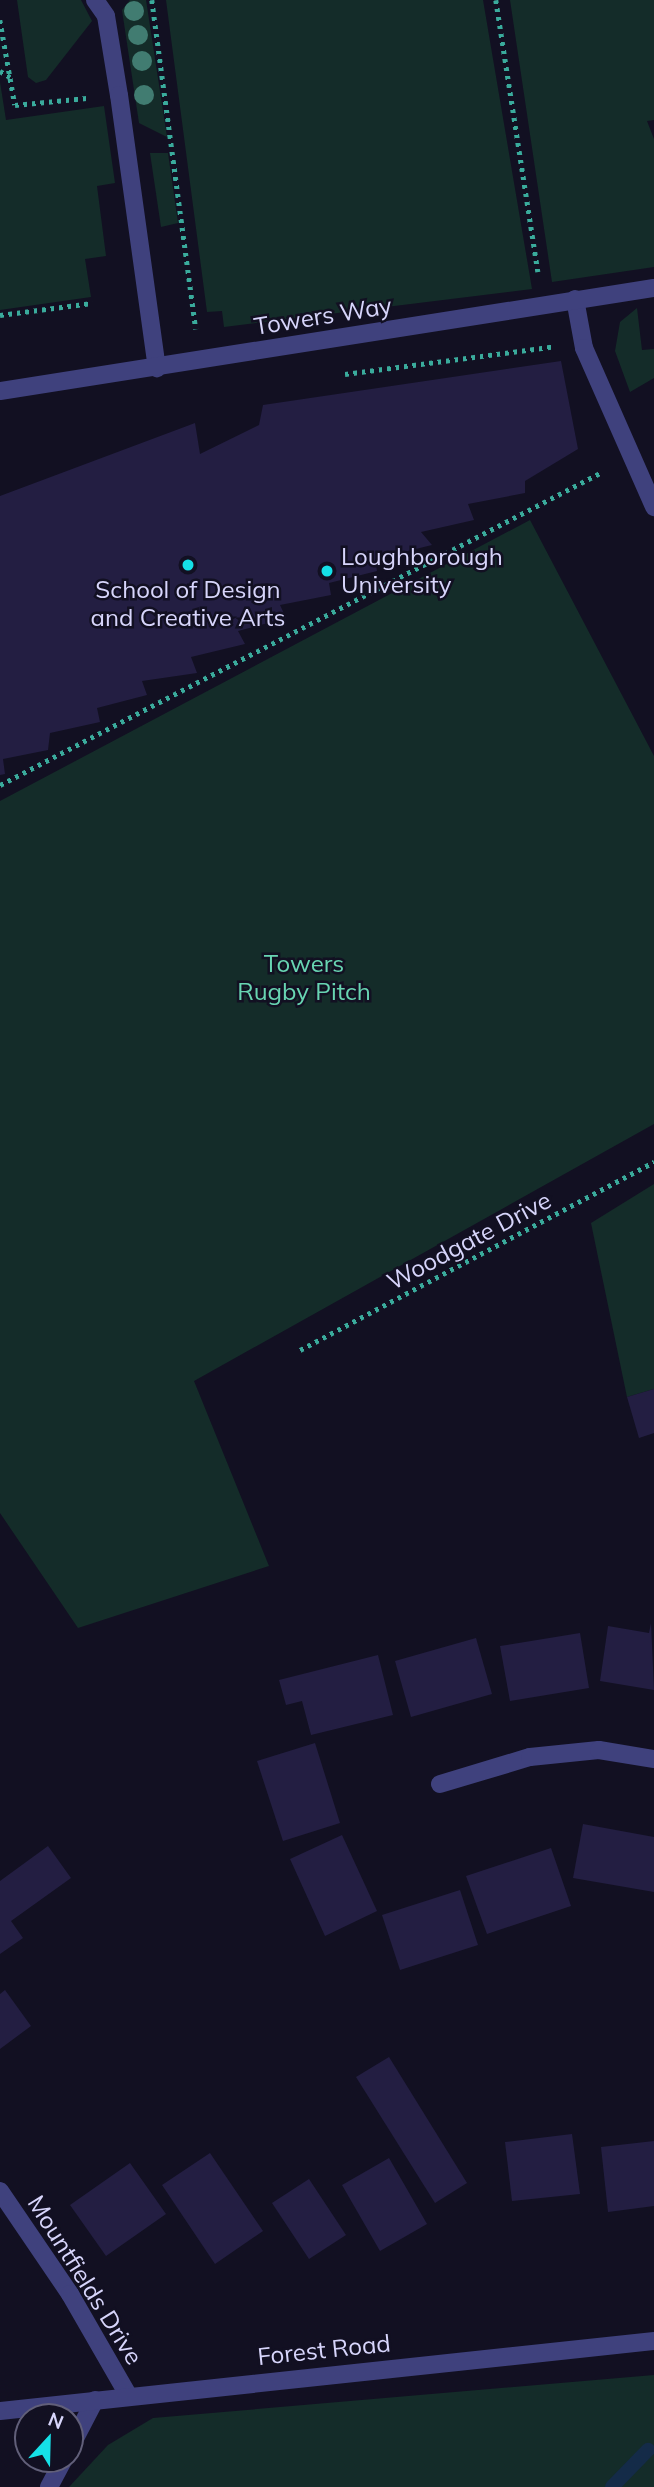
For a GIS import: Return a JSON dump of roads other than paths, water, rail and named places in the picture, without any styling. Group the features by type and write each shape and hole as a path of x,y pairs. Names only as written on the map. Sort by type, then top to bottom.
{"street":[{"path":"95,0 106,16 157,368"},
{"name":"Towers Way","path":"0,391 654,288"},
{"path":"575,299 584,348 654,508"},
{"path":"440,1784 530,1757 599,1750 654,1759"},
{"name":"Mountfields Drive","path":"0,2191 70,2294 128,2395"},
{"name":"Forest Road","path":"0,2411 128,2395 654,2341"},
{"path":"84,2421 95,2399"}],"waterway":[{"path":"612,2487 648,2450"}],"place":[{"name":"School of Design and Creative Arts","path":"188,565"},
{"name":"Loughborough University","path":"327,571"}],"park label":[{"name":"Towers Rugby Pitch","path":"304,978"}]}
